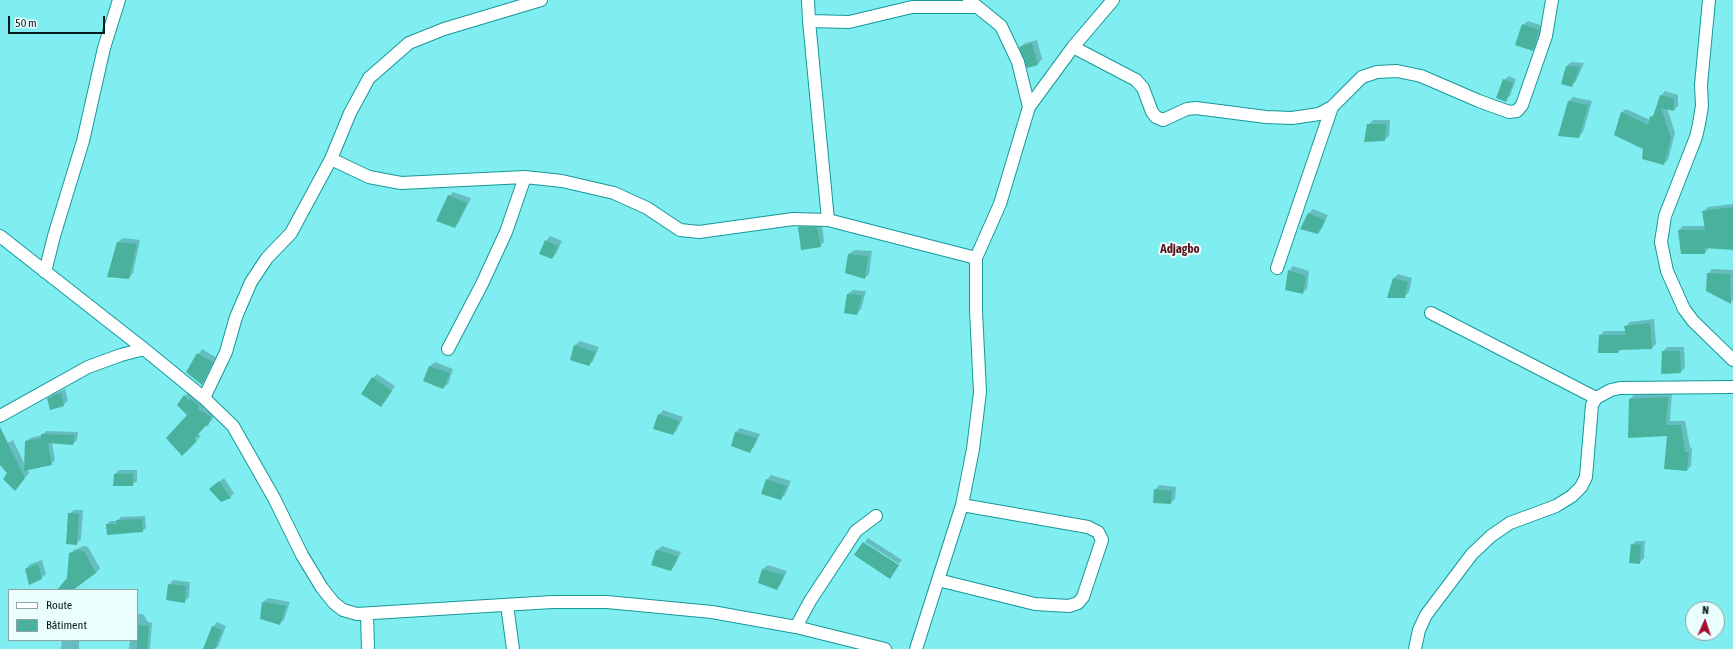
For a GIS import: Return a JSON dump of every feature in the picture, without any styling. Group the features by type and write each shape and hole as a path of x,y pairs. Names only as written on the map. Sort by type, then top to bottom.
{"street":[{"path":"45,272 54,236 89,118 104,48 119,0"},
{"path":"204,398 226,352 236,317 251,282 267,258 291,234 331,159 350,113 369,78 409,43 444,29 541,0"},
{"path":"808,0 828,220"},
{"path":"916,649 962,505 973,449 980,392 976,311 976,258 1000,204 1029,107 1073,47 1113,0"},
{"path":"1073,47 1136,80 1143,88 1152,112 1156,117 1163,120 1187,109 1223,110 1266,117 1292,118 1319,114 1332,107 1362,77 1377,72 1397,71 1421,76 1509,112 1517,111 1522,105 1546,36 1552,0"},
{"path":"1709,0 1701,86 1702,106 1699,124 1696,137 1665,216 1661,242 1667,271 1684,309 1733,360"},
{"path":"809,22 849,22 912,7 973,4 1001,26 1018,62 1029,107"},
{"path":"1278,268 1332,107"},
{"path":"331,159 369,177 402,182 525,177 562,181 614,193 647,208 680,230 699,232 793,219 828,220 976,258"},
{"path":"448,349 482,284 506,232 525,177"},
{"path":"0,236 144,349 204,398 234,426 274,498 302,555 322,588 334,603 343,610 350,613 367,614 552,602 607,602 662,606 712,612 796,627 885,649"},
{"path":"1431,313 1596,398"},
{"path":"0,416 88,368 121,354 144,349"},
{"path":"1415,649 1419,630 1434,603 1477,550 1491,536 1510,524 1556,506 1572,496 1581,487 1586,477 1592,405 1596,398 1610,390 1620,388 1733,387"},
{"path":"938,580 1035,604 1069,606 1078,603 1083,597 1102,540 1098,532 1088,527 962,505"},
{"path":"796,627 810,601 856,531 876,516"},
{"path":"507,605 513,649"},
{"path":"367,614 368,649"}],"building":[{"path":"1522,24 1539,30 1533,51 1515,45"},
{"path":"1032,43 1038,65 1027,68 1019,47"},
{"path":"1566,66 1580,67 1572,87 1561,84"},
{"path":"1503,79 1513,83 1506,102 1496,98"},
{"path":"1660,95 1674,99 1674,111 1661,108 1671,138 1664,165 1642,159 1643,149 1614,135 1621,112 1648,125 1650,116 1653,117"},
{"path":"1568,101 1588,105 1579,138 1558,136"},
{"path":"1367,124 1386,124 1385,141 1364,142"},
{"path":"448,195 467,203 455,228 436,221"},
{"path":"1733,207 1733,250 1705,248 1705,254 1681,254 1678,230 1705,230 1702,211"},
{"path":"1308,213 1325,220 1318,234 1300,229"},
{"path":"798,227 817,227 821,247 801,250"},
{"path":"545,240 558,246 552,259 539,254"},
{"path":"117,242 137,244 129,279 107,277"},
{"path":"848,254 868,256 865,279 845,273"},
{"path":"1288,270 1306,276 1303,294 1285,290"},
{"path":"1707,273 1730,274 1731,304 1706,291"},
{"path":"1393,278 1408,282 1405,298 1387,298"},
{"path":"847,294 862,295 857,315 844,313"},
{"path":"1650,323 1652,349 1619,350 1618,353 1598,353 1599,335 1626,335 1624,326"},
{"path":"574,345 596,352 589,366 570,360"},
{"path":"1662,351 1680,351 1681,373 1661,374"},
{"path":"197,353 213,362 202,385 186,372"},
{"path":"429,366 450,373 443,389 423,381"},
{"path":"372,377 392,391 381,407 361,394"},
{"path":"61,393 64,406 50,410 47,398"},
{"path":"184,395 188,400 191,399 199,406 198,409 211,417 208,426 206,425 194,439 197,441 182,456 166,438 187,415 177,405"},
{"path":"1668,397 1666,425 1681,425 1685,452 1689,452 1687,471 1664,469 1667,436 1628,438 1629,399"},
{"path":"658,414 679,421 673,435 653,429"},
{"path":"0,427 25,478 15,491 3,479 7,473 0,465"},
{"path":"735,432 757,438 750,453 731,446"},
{"path":"41,434 75,435 73,445 48,443 52,465 24,471 25,441 41,438"},
{"path":"114,474 133,474 133,486 113,486"},
{"path":"766,479 787,486 781,500 761,494"},
{"path":"219,481 231,498 221,502 209,489"},
{"path":"1154,489 1172,491 1171,504 1153,503"},
{"path":"68,513 79,514 77,545 66,544"},
{"path":"142,519 143,532 107,535 106,524 117,524 116,520"},
{"path":"863,542 899,565 890,579 854,555"},
{"path":"1631,544 1641,545 1640,564 1629,563"},
{"path":"79,550 84,551 96,573 74,589 58,589 67,578 69,553"},
{"path":"656,550 678,556 671,571 651,565"},
{"path":"38,564 42,579 29,585 25,569"},
{"path":"762,569 784,575 777,590 758,583"},
{"path":"168,584 186,586 185,603 166,600"},
{"path":"262,602 286,606 280,625 260,619"},
{"path":"138,625 149,626 147,649 137,649"},
{"path":"212,626 222,630 215,649 203,649"}],"district":[{"name":"Adjagbo","path":"1180,249"}]}
